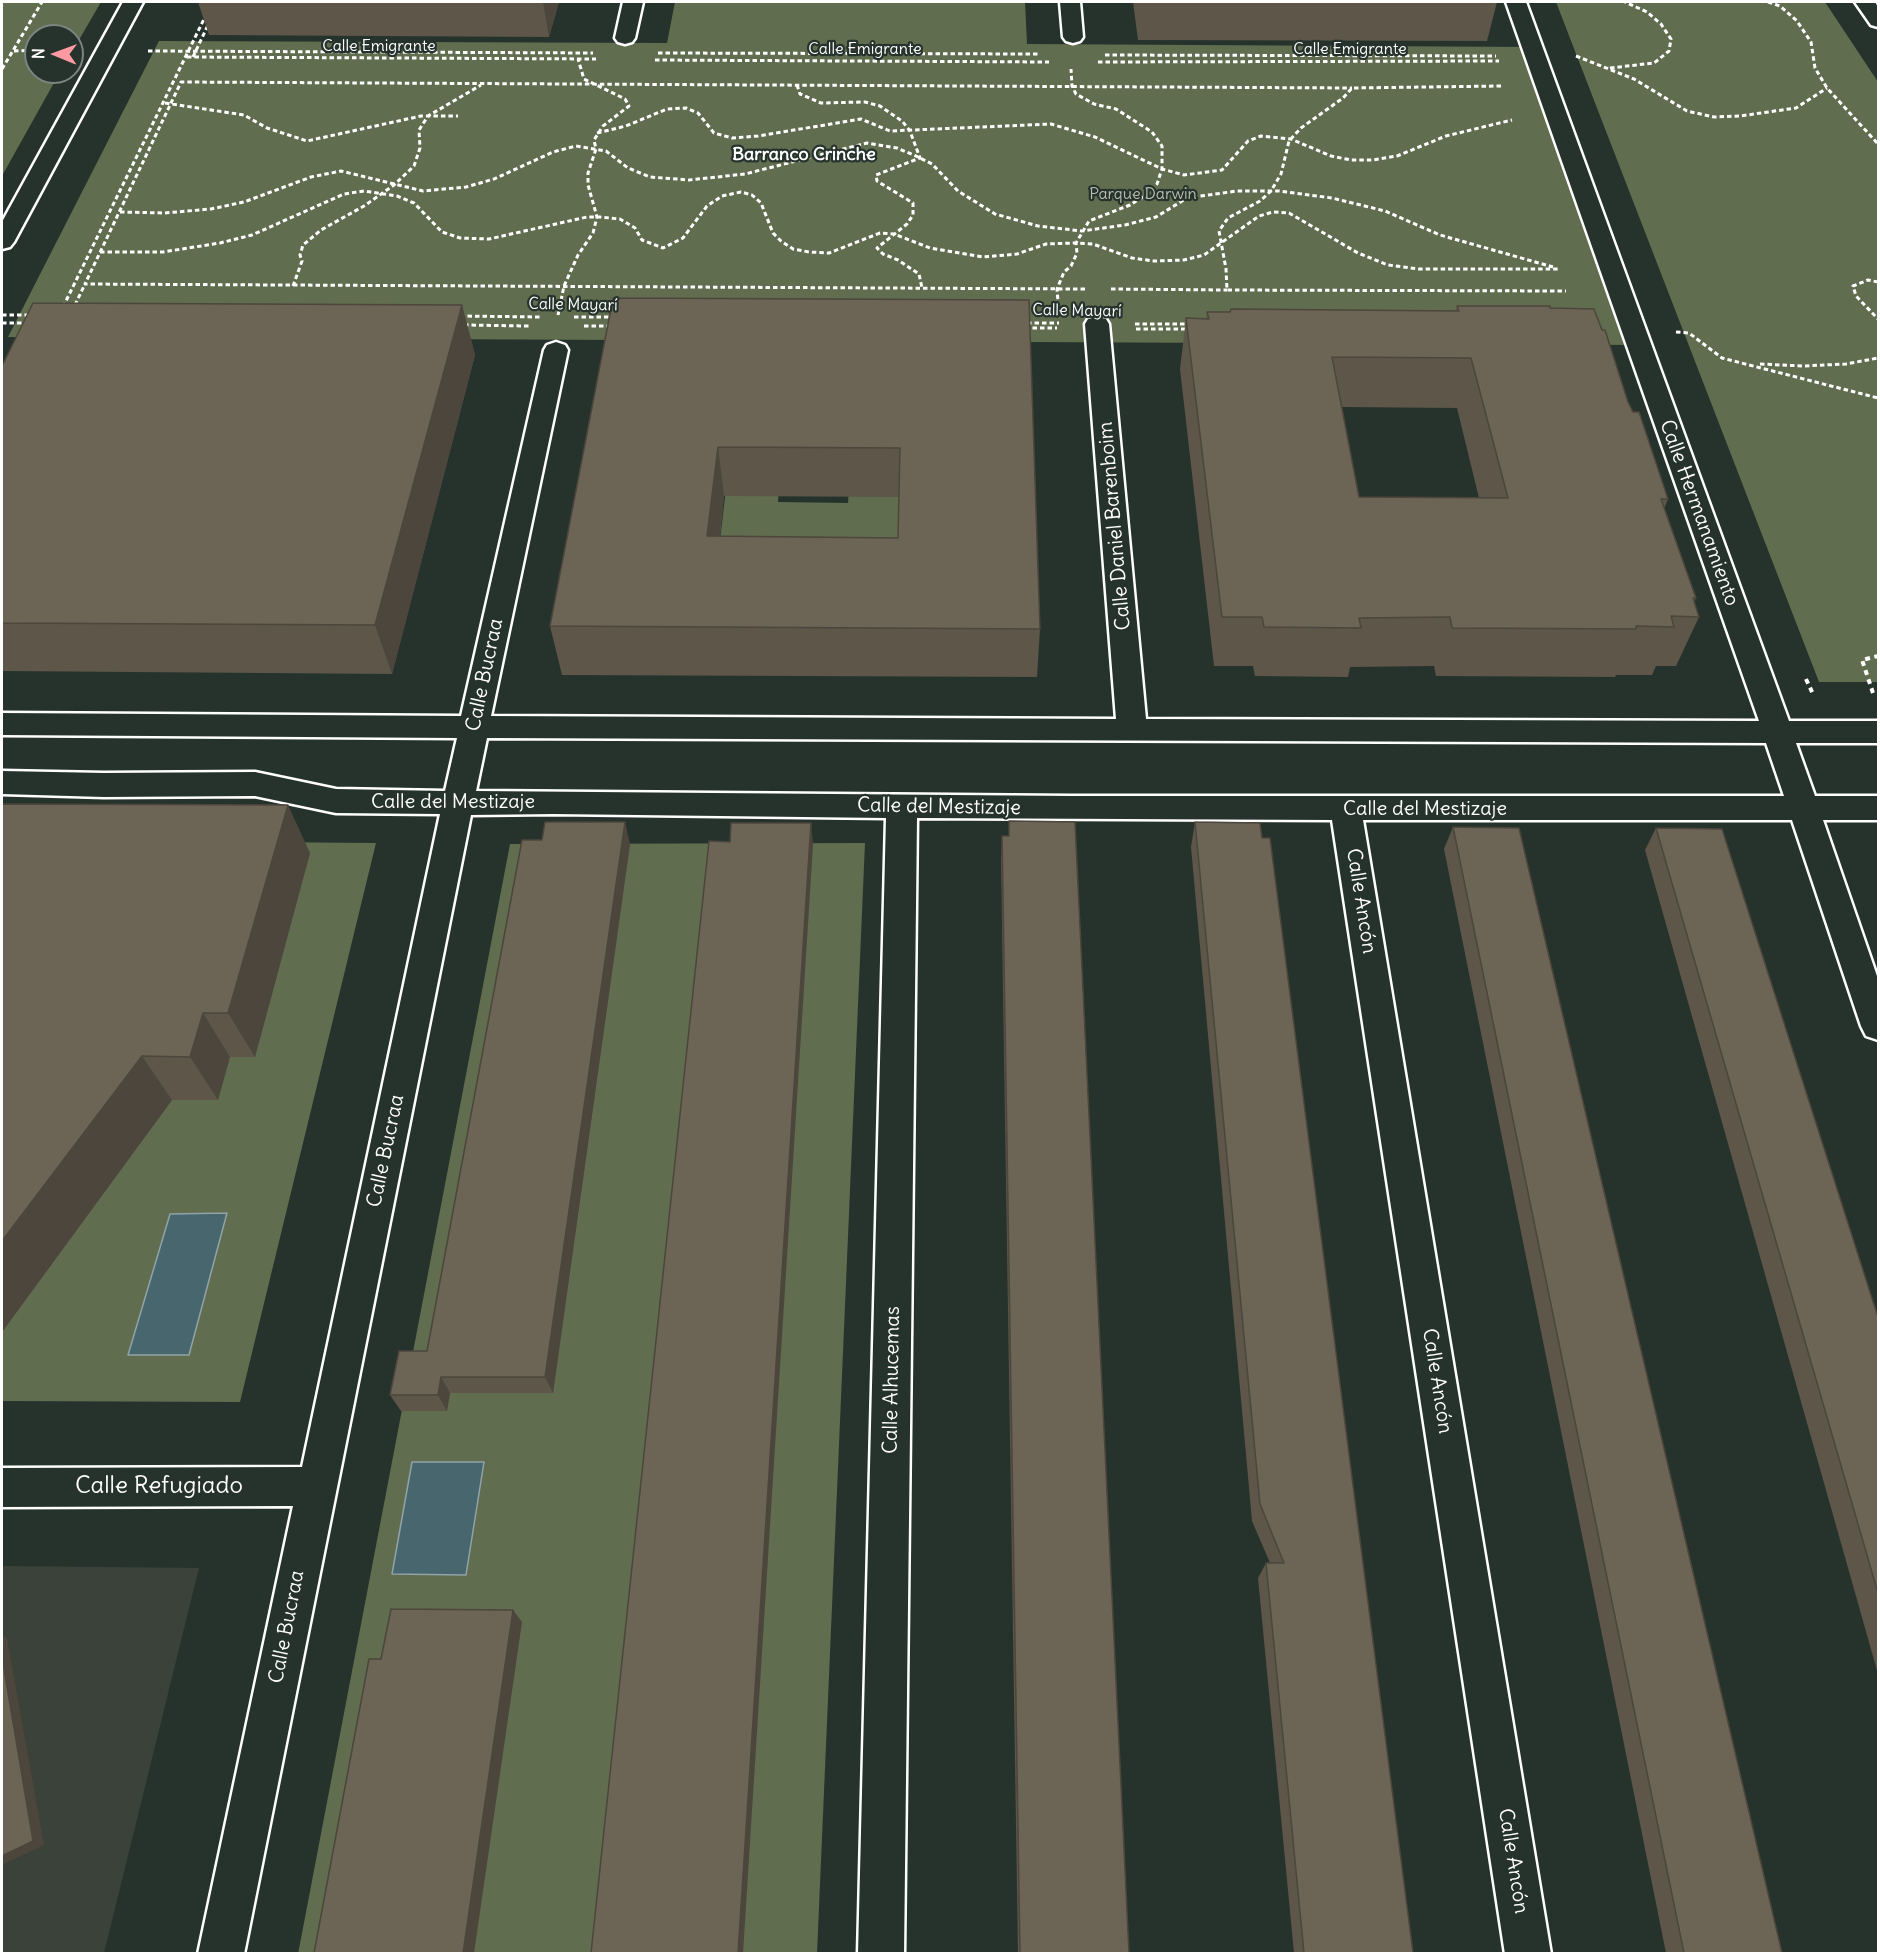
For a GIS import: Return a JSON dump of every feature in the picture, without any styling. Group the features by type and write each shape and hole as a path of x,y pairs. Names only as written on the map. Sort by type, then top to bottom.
{"street":[{"path":"2,242 133,2"},
{"path":"625,38 633,2"},
{"path":"1070,2 1073,37"},
{"name":"Calle Hermanamiento","path":"1516,2 1777,730 1878,1026"},
{"path":"1865,2 1878,21"},
{"name":"Calle Daniel Barenboim","path":"1097,326 1132,729"},
{"name":"Calle Bucraa","path":"221,1953 474,726 556,350"},
{"path":"2,724 1878,732"},
{"name":"Calle del Mestizaje","path":"2,782 104,785 255,784 336,801 458,803 1346,809 1878,808"},
{"name":"Calle Alhucemas","path":"881,1953 902,807"},
{"name":"Calle Ancón","path":"1346,809 1528,1953"},
{"name":"Calle Refugiado","path":"2,1487 316,1485"}],"path":[{"path":"2,69 42,2"},
{"path":"1609,68 1653,63 1669,51 1671,39 1661,24 1647,12 1625,2"},
{"path":"1768,2 1780,6 1797,21 1810,42 1815,68 1827,88 1878,144"},
{"path":"59,315 208,12"},
{"path":"193,57 210,22"},
{"path":"13,51 24,51"},
{"path":"189,52 603,53"},
{"path":"651,53 1047,54"},
{"path":"1095,55 1491,56"},
{"name":"Calle Emigrante","path":"1094,62 1493,61 1535,56"},
{"path":"1568,56 1575,56 1634,79 1687,111 1714,117 1740,116 1796,108 1827,88"},
{"name":"Calle Emigrante","path":"187,57 600,59"},
{"path":"564,286 578,255 593,233 597,217 588,185 588,173 596,149 594,140 603,126 629,106 625,99 584,79 578,59"},
{"name":"Calle Emigrante","path":"645,60 1059,62"},
{"path":"1059,323 1057,289 1064,272 1071,266 1077,254 1076,243 1082,231 1089,221 1130,205 1148,194 1156,184 1162,169 1162,146 1152,132 1116,109 1094,104 1076,94 1072,86 1071,62"},
{"path":"70,315 181,82 1352,88 1501,86"},
{"path":"293,286 302,261 300,255 303,245 321,230 394,185 414,166 420,148 419,130 428,116 482,84"},
{"path":"796,85 800,94 821,103 865,102 880,106 902,121 910,131 920,158"},
{"path":"1227,290 1226,269 1219,231 1228,218 1260,201 1271,191 1281,174 1291,139 1301,128 1343,98 1352,88"},
{"path":"165,103 244,115 267,128 307,141 428,116 458,116"},
{"path":"597,133 626,126 667,109 686,108 698,113 714,133 732,138 758,136 853,120 873,122 877,127 890,131 1052,124 1095,137 1162,169 1184,175 1222,170 1248,141 1261,136 1291,139 1331,156 1351,160 1373,160 1397,156 1446,136 1512,120"},
{"path":"100,252 163,252 220,243 252,235 344,194 364,191 383,193 414,203 442,232 460,238 489,239 587,217 597,217 620,219 635,228 642,240 663,248 683,238 707,206 723,196 741,192 752,195 761,204 773,233 793,249 829,253 880,233 894,234 930,248 983,257 1017,254 1046,244 1076,243 1093,244 1132,258 1154,261 1184,260 1204,255 1259,216 1273,212 1289,213 1358,253 1388,265 1419,269 1559,269 1440,235 1385,212 1332,198 1271,191 1237,192 1187,198 1156,217 1125,225 1082,231 1038,226 995,214 958,191 932,164 920,158 897,148 867,143 745,174 689,180 650,177 628,168 606,151 576,146 553,152 494,179 466,187 423,191 341,171 311,177 244,202 211,209 164,213 120,212"},
{"path":"920,158 876,175 877,181 913,203 913,215 877,248 883,254 898,260 919,274 922,288"},
{"path":"1878,282 1868,280 1853,286 1856,296 1878,319"},
{"path":"85,284 1091,289"},
{"name":"Calle Mayarí","path":"564,286 557,317 622,318"},
{"path":"1102,289 1566,291"},
{"path":"2,315 36,315"},
{"name":"Calle Mayarí","path":"450,316 545,317"},
{"path":"2,323 34,323"},
{"name":"Calle Mayarí","path":"1024,323 1097,326 1191,324"},
{"path":"462,325 534,326"},
{"path":"582,326 618,326"},
{"path":"1014,328 1097,326 1192,329"},
{"path":"1671,332 1689,333 1722,358 1878,398"},
{"path":"1750,364 1803,366 1846,364 1878,358"},
{"path":"1875,700 1862,660 1878,656"}],"shaded area":[{"path":"2,1566 199,1568 104,1953 2,1954"}],"green space":[{"path":"2,2 101,2 84,31 84,24 24,24 24,84 53,84 2,176"},
{"name":"Parque Darwin","path":"675,2 1025,2 1027,44 1532,47 1639,345 8,337 159,41 667,43"},
{"path":"1556,2 1825,2 1878,82 1878,682 1819,682"},
{"path":"728,471 780,472 778,502 848,503 850,472 902,472 898,586 715,584"},
{"path":"2,840 376,843 240,1402 2,1401"},
{"path":"865,843 817,1953 298,1954 510,844"}],"water":[{"path":"227,1213 189,1355 128,1355 170,1214"},
{"path":"412,1462 484,1462 466,1575 392,1574"}],"building":[{"path":"613,298 1029,300 1040,629 550,626","holes":["718,447 900,448 898,538 707,536"]},
{"path":"33,303 462,305 375,625 2,623 2,366"},
{"path":"1457,306 1550,306 1550,308 1594,309 1602,330 1605,330 1628,402 1633,412 1639,412 1668,499 1661,499 1696,598 1693,598 1699,617 1671,616 1674,627 1636,626 1636,629 1452,628 1450,617 1359,618 1361,628 1264,627 1262,617 1222,617 1186,318 1209,319 1207,312 1230,312 1231,309 1459,311","holes":["1332,357 1471,358 1508,498 1359,497"]},
{"path":"2,804 288,805 228,1013 203,1013 190,1057 142,1056 2,1241"},
{"path":"1009,821 1075,822 1129,1953 1020,1953 1002,836 1009,836"},
{"path":"545,822 625,822 545,1377 441,1377 438,1395 390,1395 399,1351 427,1351 522,840 542,840"},
{"path":"1195,822 1260,823 1262,838 1270,838 1413,1953 1304,1953 1266,1563 1284,1563 1260,1504"},
{"path":"731,823 811,823 738,1953 591,1953 709,841 730,842"},
{"path":"1453,827 1519,828 1782,1953 1684,1953"},
{"path":"1656,828 1722,829 1878,1317 1878,1593"},
{"path":"391,1609 513,1610 463,1953 314,1953 369,1659 381,1659"},
{"path":"2,1657 33,1841 2,1856"}],"district":[{"name":"Barranco Crinche","path":"804,155"}]}
